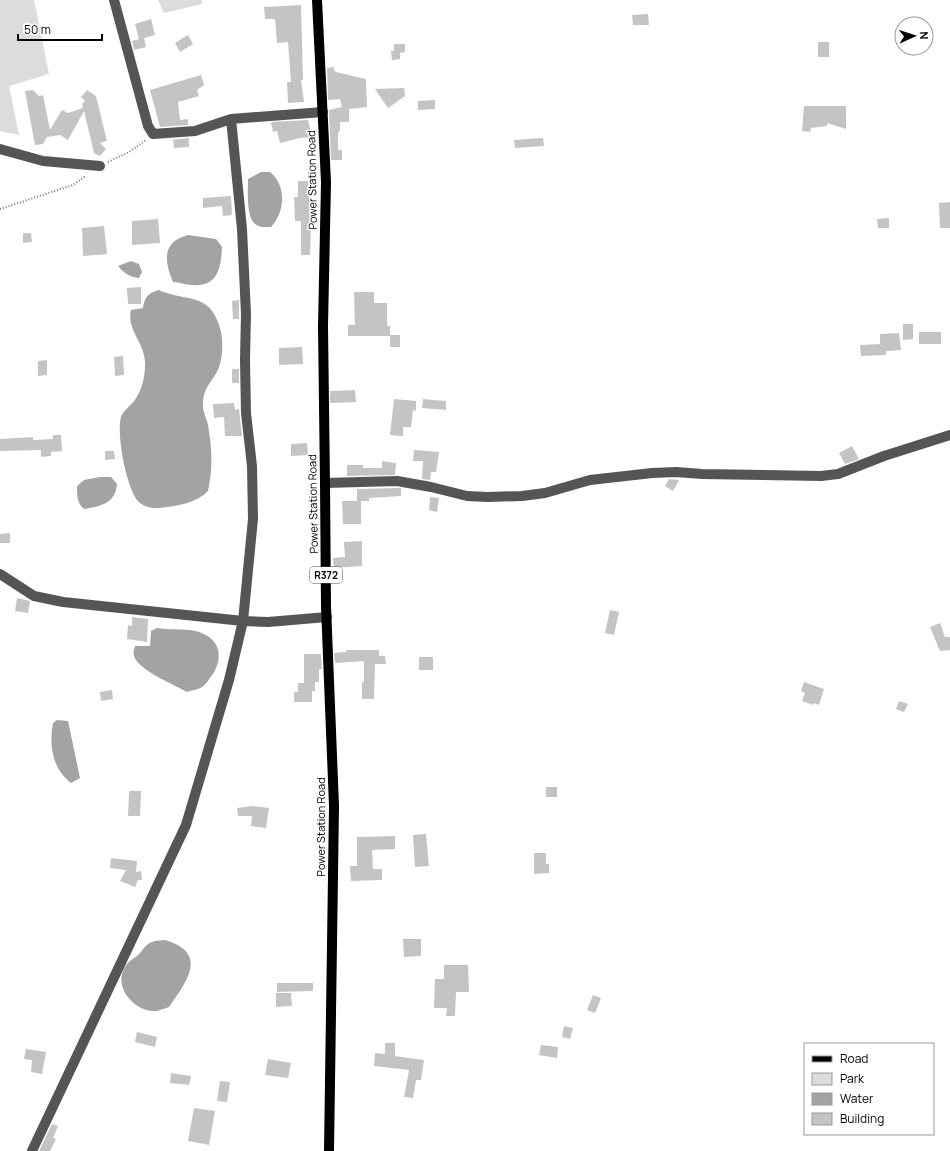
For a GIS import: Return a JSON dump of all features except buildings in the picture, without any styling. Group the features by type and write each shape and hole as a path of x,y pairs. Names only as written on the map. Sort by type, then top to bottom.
{"main road":[{"name":"Power Station Road","path":"317,0 326,182 323,326 325,483 327,617 334,806 329,1151"}],"street":[{"path":"114,0 148,126 153,134 194,131 231,119 323,112"},
{"path":"32,1151 186,825 229,680 243,621 253,519 252,466 246,413 246,314 242,229 231,119"},
{"path":"0,149 43,161 100,166"},
{"path":"325,483 397,481 432,487 467,496 488,497 522,496 545,493 590,480 658,473 822,476 838,474 884,456 950,435"},
{"path":"0,574 26,592 45,599 147,612 243,621 268,622 327,617"}],"path":[{"path":"0,209 73,185 100,166 129,152 153,134"}],"green space":[{"path":"0,0 34,0 49,74 9,86 19,135 0,131"},
{"path":"158,0 202,0 202,4 164,13"}],"water":[{"path":"261,172 270,172 279,184 281,191 281,207 276,221 271,227 261,227 255,224 250,216 248,179"},
{"path":"188,235 216,239 222,247 219,269 213,279 208,283 201,285 187,285 173,282 168,266 167,253 173,242"},
{"path":"131,261 139,264 142,272 139,278 132,277 122,271 118,266"},
{"path":"158,290 204,303 216,317 222,336 222,355 220,364 205,392 203,407 208,425 211,450 211,474 208,491 199,498 189,502 164,508 146,506 140,503 135,497 127,476 121,449 120,436 121,417 139,393 145,364 143,350 131,324 131,310 143,308 148,296"},
{"path":"100,477 111,477 117,484 116,491 106,503 96,507 84,509 77,496 77,486 84,480"},
{"path":"157,628 199,632 210,638 215,643 219,654 217,666 207,682 199,689 187,692 149,672 137,661 134,655 135,646 150,646 151,631"},
{"path":"57,720 68,721 80,778 71,783 60,771 53,756 51,740 53,723"},
{"path":"165,940 179,946 187,952 190,960 190,969 187,978 169,1007 157,1011 149,1011 135,1004 130,999 122,986 121,978 126,965 148,944"}]}
